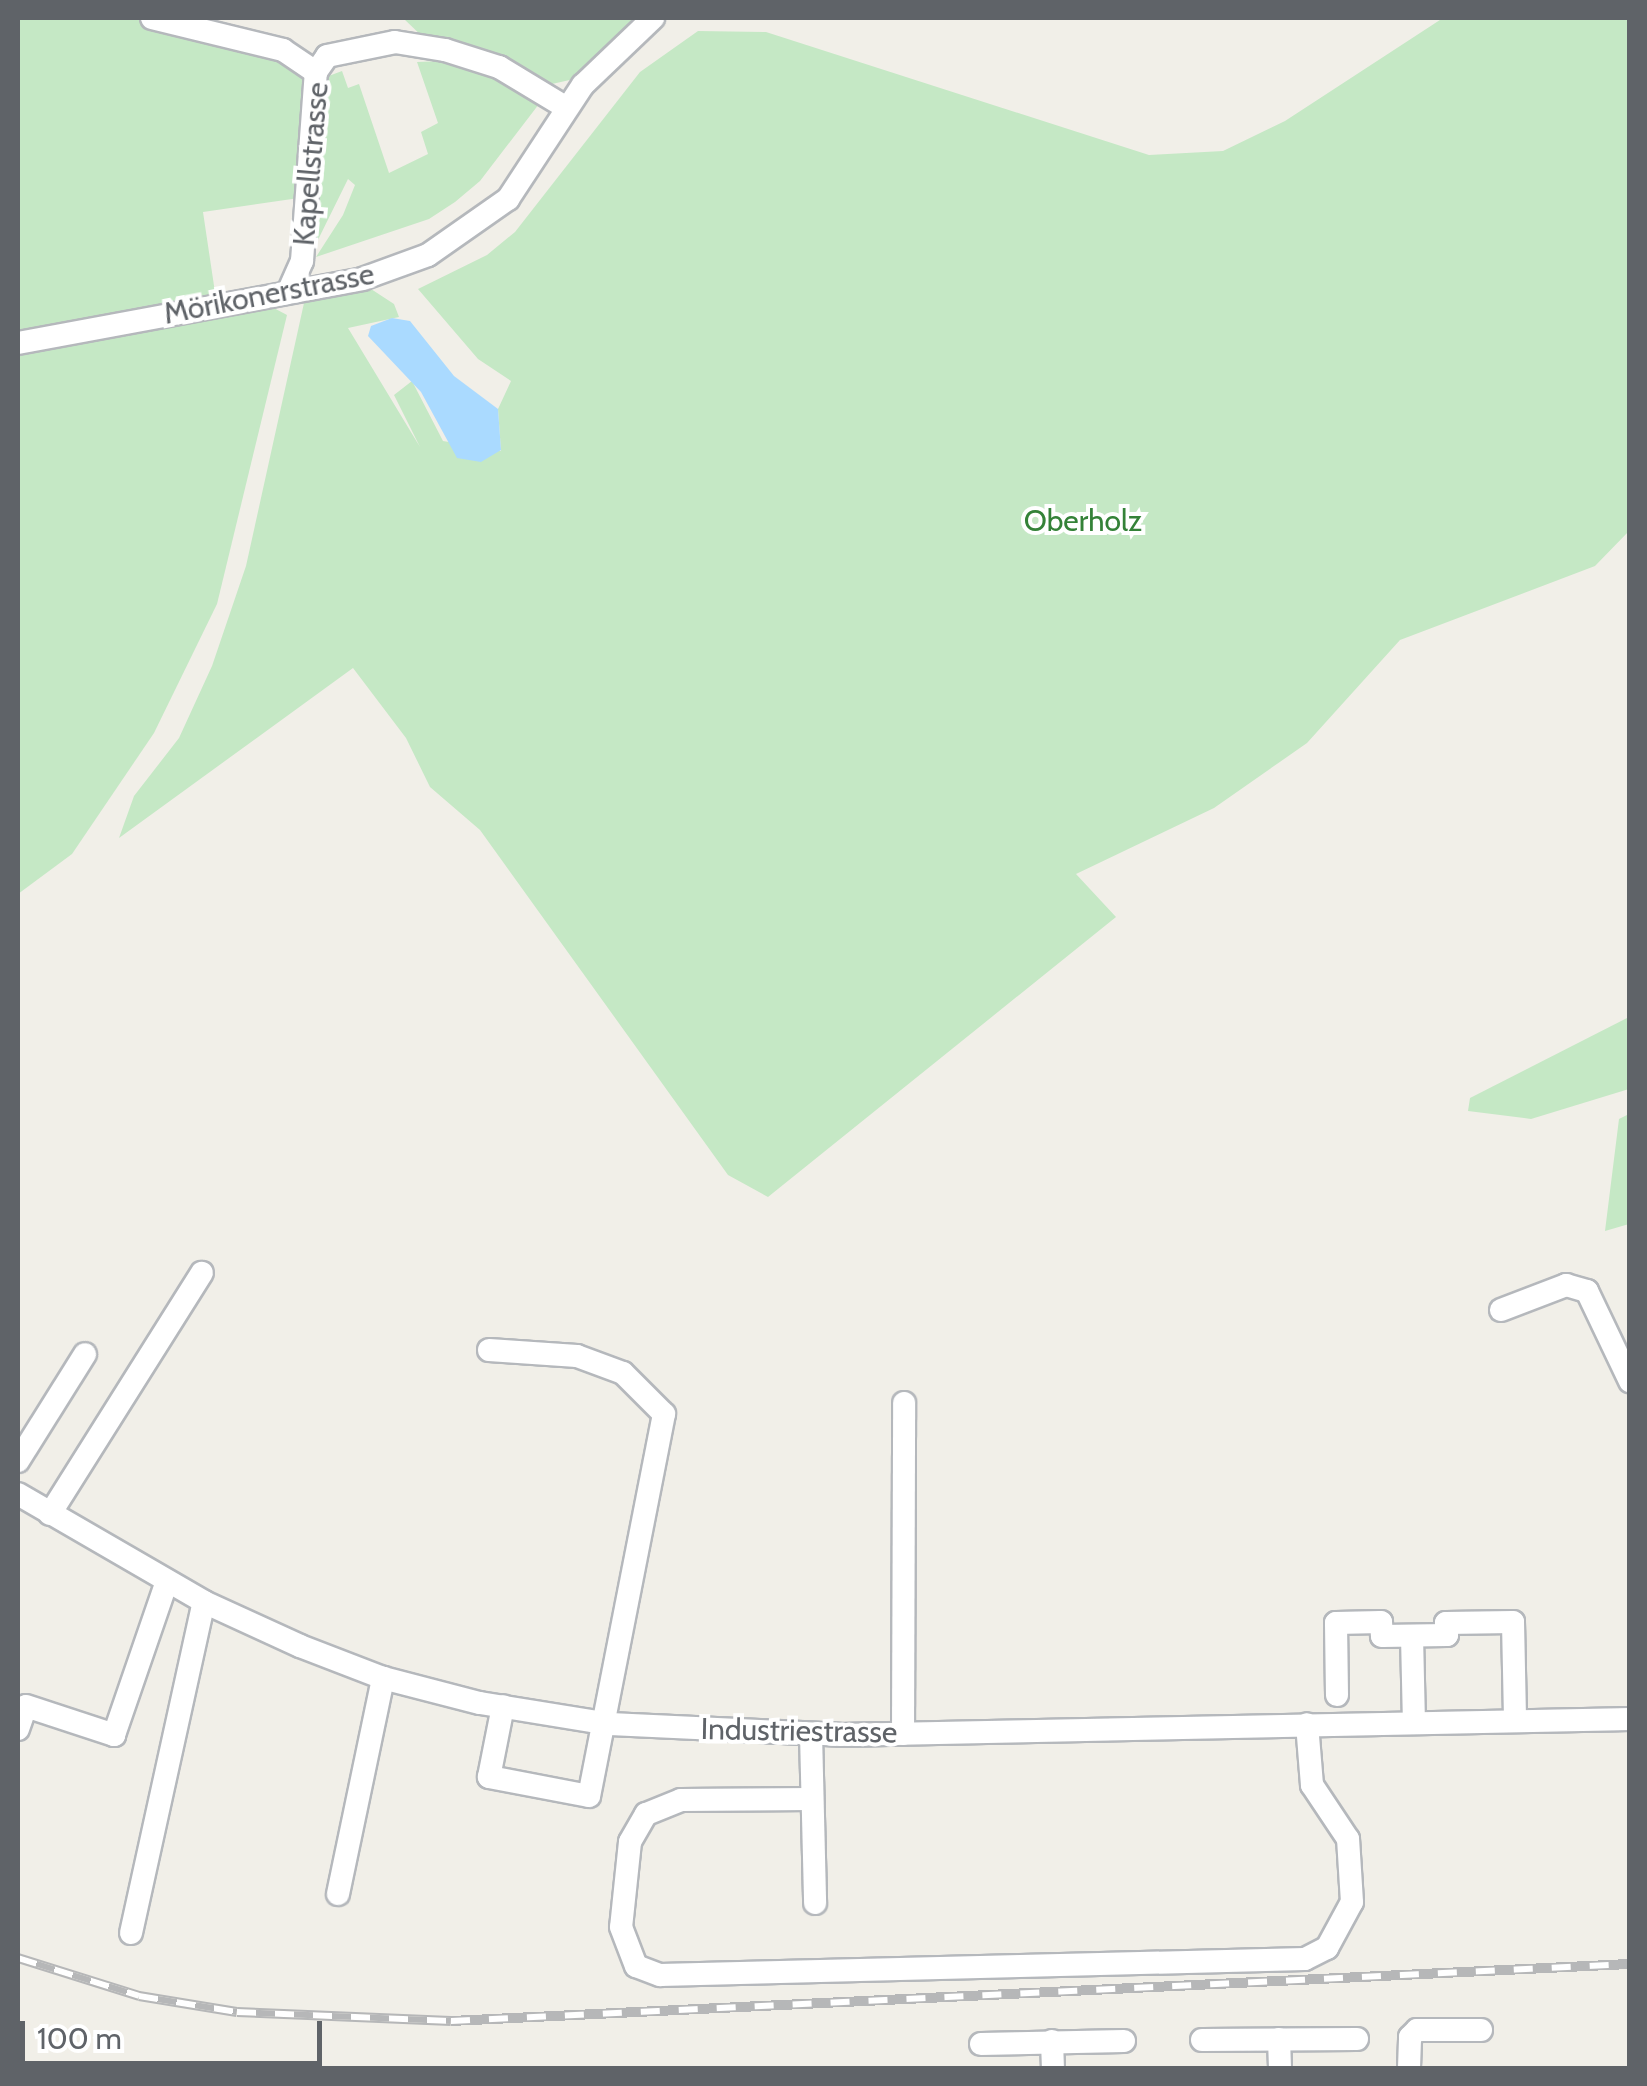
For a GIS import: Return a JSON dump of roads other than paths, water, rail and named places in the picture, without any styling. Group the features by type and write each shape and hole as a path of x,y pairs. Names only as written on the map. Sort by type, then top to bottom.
{"street":[{"path":"152,18 284,50 316,72"},
{"name":"Mörikonerstrasse","path":"18,343 290,288 385,273 468,230 508,199 567,108 653,18"},
{"name":"Kapellstrasse","path":"290,288 302,261 316,72 327,56 355,46 396,42 500,67 567,108"},
{"path":"50,1514 202,1273"},
{"path":"1500,1310 1566,1285 1587,1291 1630,1380"},
{"path":"489,1350 577,1356 623,1373 664,1414 600,1722 589,1796 488,1777 503,1706"},
{"path":"18,1461 85,1354"},
{"path":"903,1734 904,1403"},
{"name":"Industriestrasse","path":"18,1494 204,1602 383,1678 503,1706 600,1722 811,1734 903,1734 1630,1719"},
{"path":"18,1729 26,1706 114,1735 167,1582"},
{"path":"131,1933 204,1602"},
{"path":"1338,1696 1336,1623 1381,1622 1382,1636 1412,1636 1447,1635 1446,1623 1513,1622 1515,1721"},
{"path":"1412,1636 1414,1723"},
{"path":"338,1894 383,1678"},
{"path":"812,1799 671,1802 646,1814 630,1842 621,1926 636,1966 660,1975 1318,1954 1350,1914 1352,1870 1342,1824 1312,1785 1307,1724"},
{"path":"811,1734 815,1902"},
{"path":"1409,2068 1410,2037 1416,2030 1481,2030"},
{"path":"1202,2040 1357,2039"},
{"path":"1279,2040 1280,2068"},
{"path":"1052,2041 1053,2068"},
{"path":"981,2044 1124,2041"}],"water":[{"path":"392,318 410,321 454,376 498,409 501,450 481,462 457,458 421,392 368,336 371,326"}],"railway":[{"path":"18,1958 139,1996 237,2012 451,2021 1630,1964"}],"park label":[{"name":"Oberholz","path":"1083,521"}]}
